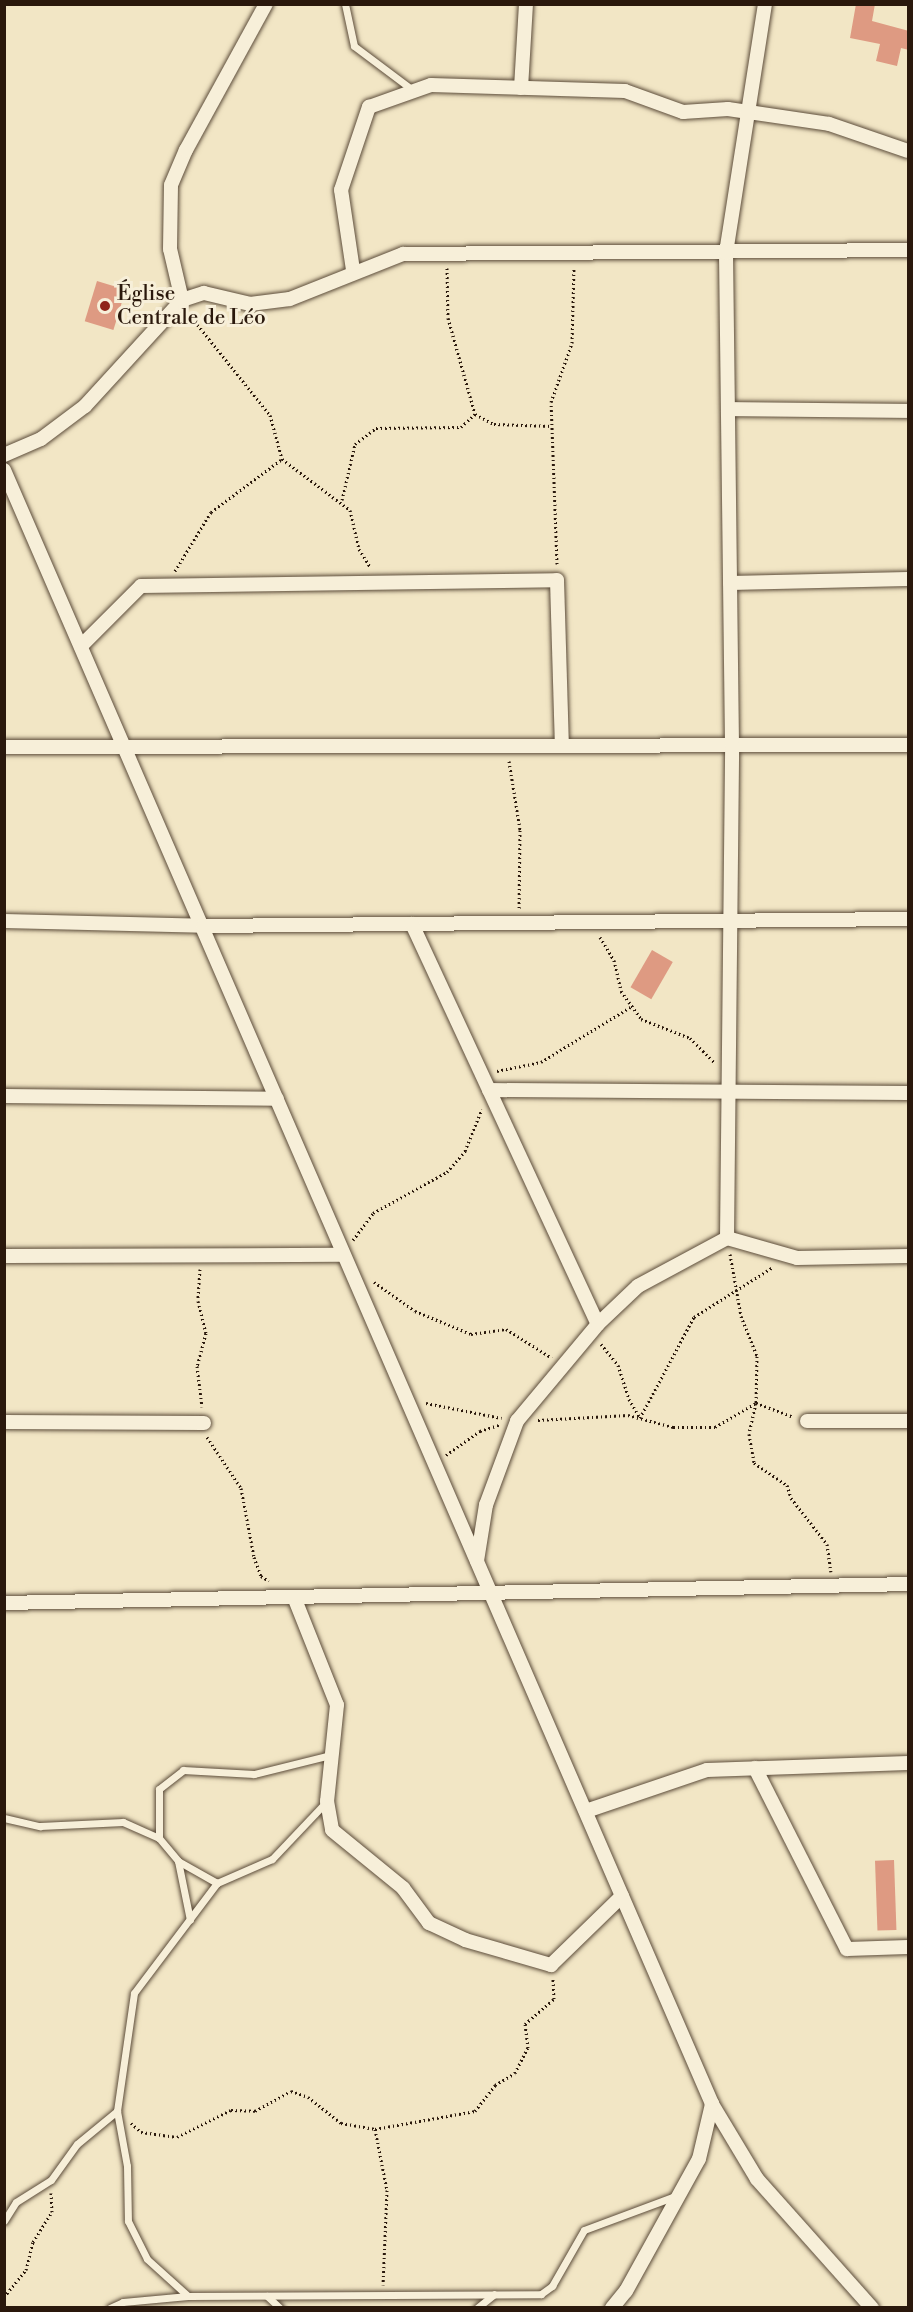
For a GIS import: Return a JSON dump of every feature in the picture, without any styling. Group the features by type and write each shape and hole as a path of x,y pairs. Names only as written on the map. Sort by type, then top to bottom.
{"street":[{"path":"182,300 170,249 171,185 191,140 266,4"},
{"path":"521,87 526,4"},
{"path":"727,1238 732,744 726,253 765,4"},
{"path":"353,270 341,190 369,107 431,85 625,91 683,111 749,112 829,124 909,151"},
{"path":"4,455 40,439 85,406 182,300 204,293 250,304 291,299 353,270 402,254 909,250"},
{"path":"728,409 909,411"},
{"path":"4,470 712,2104 757,2179 854,2291 872,2307"},
{"path":"730,583 909,579"},
{"path":"81,646 141,586 557,580 562,744"},
{"path":"4,747 507,744 909,745"},
{"path":"4,921 203,926 909,919"},
{"path":"412,924 482,1074 594,1328"},
{"path":"489,1090 728,1094 909,1093"},
{"path":"4,1096 277,1099"},
{"path":"477,1561 486,1505 517,1421 594,1328 638,1286 727,1238 797,1258 909,1256"},
{"path":"4,1256 200,1255 345,1259"},
{"path":"807,1421 909,1421"},
{"path":"4,1422 204,1423"},
{"path":"4,1603 909,1584"},
{"path":"294,1597 337,1705 327,1801 332,1830 403,1888 429,1923 465,1940 551,1965 622,1896"},
{"path":"586,1811 707,1770 909,1763"},
{"path":"755,1768 847,1949 909,1947"},
{"path":"612,2307 626,2291 699,2159 712,2104"},
{"path":"624,2307 626,2291"},
{"path":"853,2307 854,2291"}],"lane":[{"path":"345,4 354,46 414,91"},
{"path":"159,1838 159,1789 183,1770 254,1774 332,1755"},
{"path":"188,2296 147,2259 128,2221 127,2166 117,2111 134,1993 217,1883 272,1859 327,1801"},
{"path":"4,1818 40,1826 123,1822 159,1838 178,1861 217,1883"},
{"path":"178,1861 189,1920"},
{"path":"4,2222 16,2202 51,2180 76,2144 117,2111"},
{"path":"110,2307 123,2302 188,2296 542,2294 552,2286 584,2230 678,2195"},
{"path":"477,2307 494,2294"},
{"path":"267,2296 280,2307"}],"path":[{"path":"557,580 551,402 573,343 575,252"},
{"path":"447,253 448,318 475,414 494,424 552,426"},
{"path":"182,300 196,327 270,415 282,459 342,500 350,510 359,549 380,582"},
{"path":"342,500 355,444 376,428 461,427 475,414"},
{"path":"166,585 211,512 282,459"},
{"path":"507,744 520,830 519,923"},
{"path":"591,923 614,960 621,991 641,1018 690,1038 728,1076"},
{"path":"482,1074 541,1062 632,1006"},
{"path":"489,1090 465,1151 447,1172 373,1212 345,1259 415,1311 471,1334 506,1329 563,1366"},
{"path":"727,1238 741,1316 757,1356 756,1403 748,1434 753,1463 787,1485 791,1498 826,1545 832,1586"},
{"path":"200,1255 198,1301 206,1333 197,1366 205,1434 241,1488 254,1557 261,1576 294,1597"},
{"path":"640,1418 694,1317 777,1264 797,1258"},
{"path":"594,1328 618,1365 629,1399 640,1418"},
{"path":"406,1399 517,1421"},
{"path":"434,1463 480,1431 517,1421 627,1415 673,1427 715,1427 756,1403 807,1421"},
{"path":"117,2111 141,2132 177,2137 231,2110 255,2111 291,2091 308,2097 341,2122 375,2129 476,2111 495,2085 515,2073 528,2048 525,2024 554,2000 551,1965"},
{"path":"375,2129 387,2190 382,2295"},
{"path":"4,2297 26,2270 33,2242 52,2212 51,2180"}],"building":[{"path":"856,4 875,4 872,21 909,31 909,50 901,48 897,66 876,61 880,44 850,38"},
{"name":"Église Centrale de Léo","path":"97,281 126,290 113,330 85,321"},
{"path":"652,950 673,962 651,999 630,987"},
{"path":"894,1860 896,1930 877,1931 875,1861"}],"place":[{"name":"Église Centrale de Léo","path":"105,306"}]}
